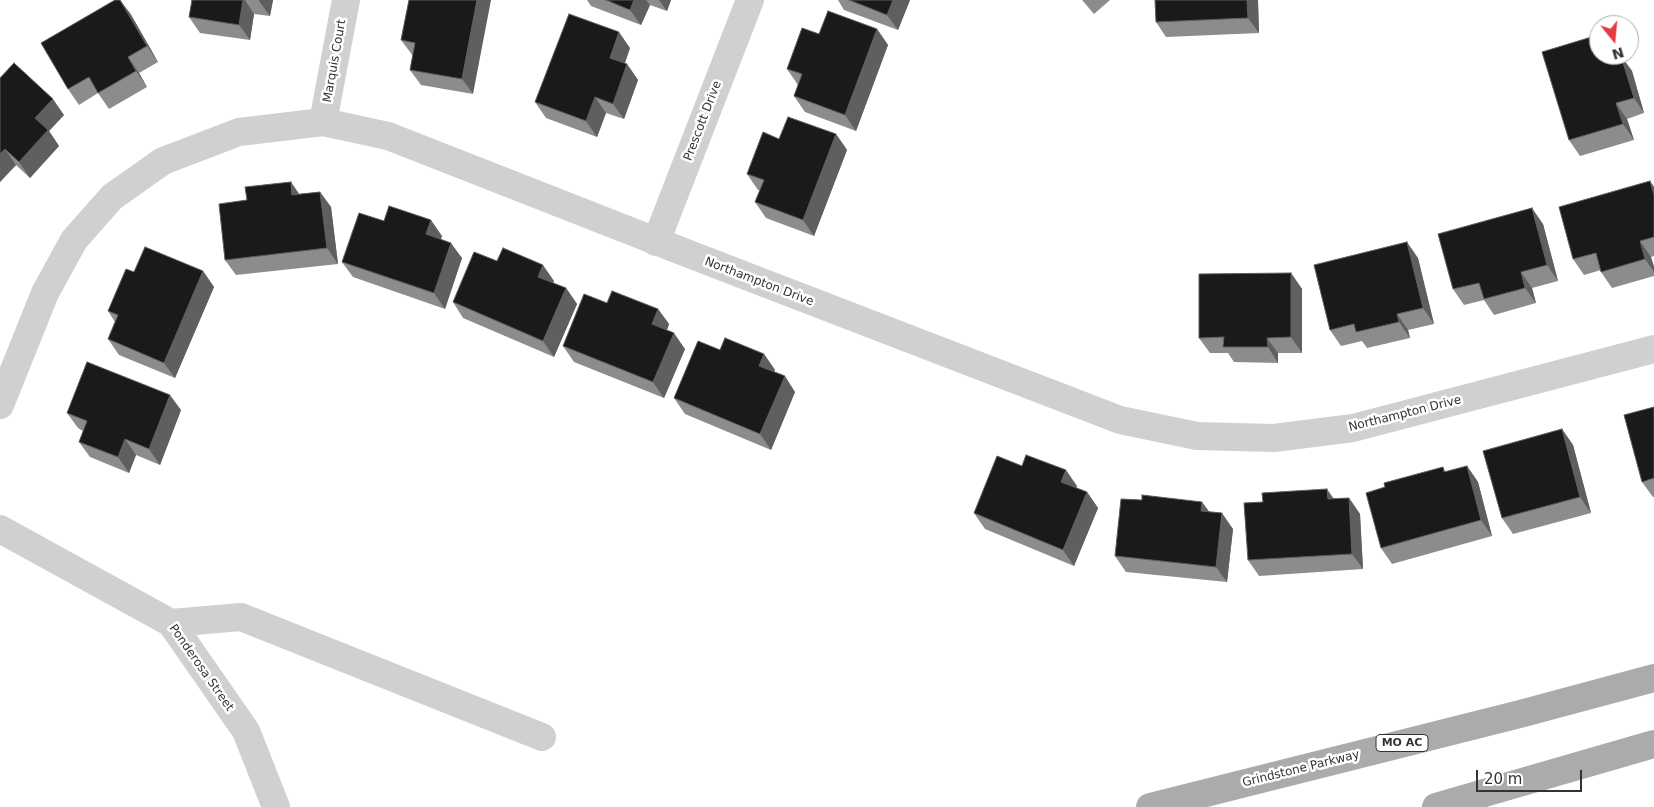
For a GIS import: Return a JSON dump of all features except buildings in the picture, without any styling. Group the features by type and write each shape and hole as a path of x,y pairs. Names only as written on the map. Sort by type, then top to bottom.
{"main road":[{"name":"Grindstone Parkway","path":"1150,807 1520,714 1654,678"},
{"path":"1436,807 1654,744"}],"street":[{"name":"Marquis Court","path":"324,122 346,0"},
{"name":"Prescott Drive","path":"656,242 750,0"},
{"name":"Northampton Drive","path":"0,405 45,293 74,240 112,196 163,160 240,132 324,122 388,136 656,242 1120,420 1197,436 1274,438 1353,428 1654,349"},
{"name":"Ponderosa Street","path":"0,529 171,623 246,732 276,807"},
{"path":"171,623 241,617 542,737"}]}
